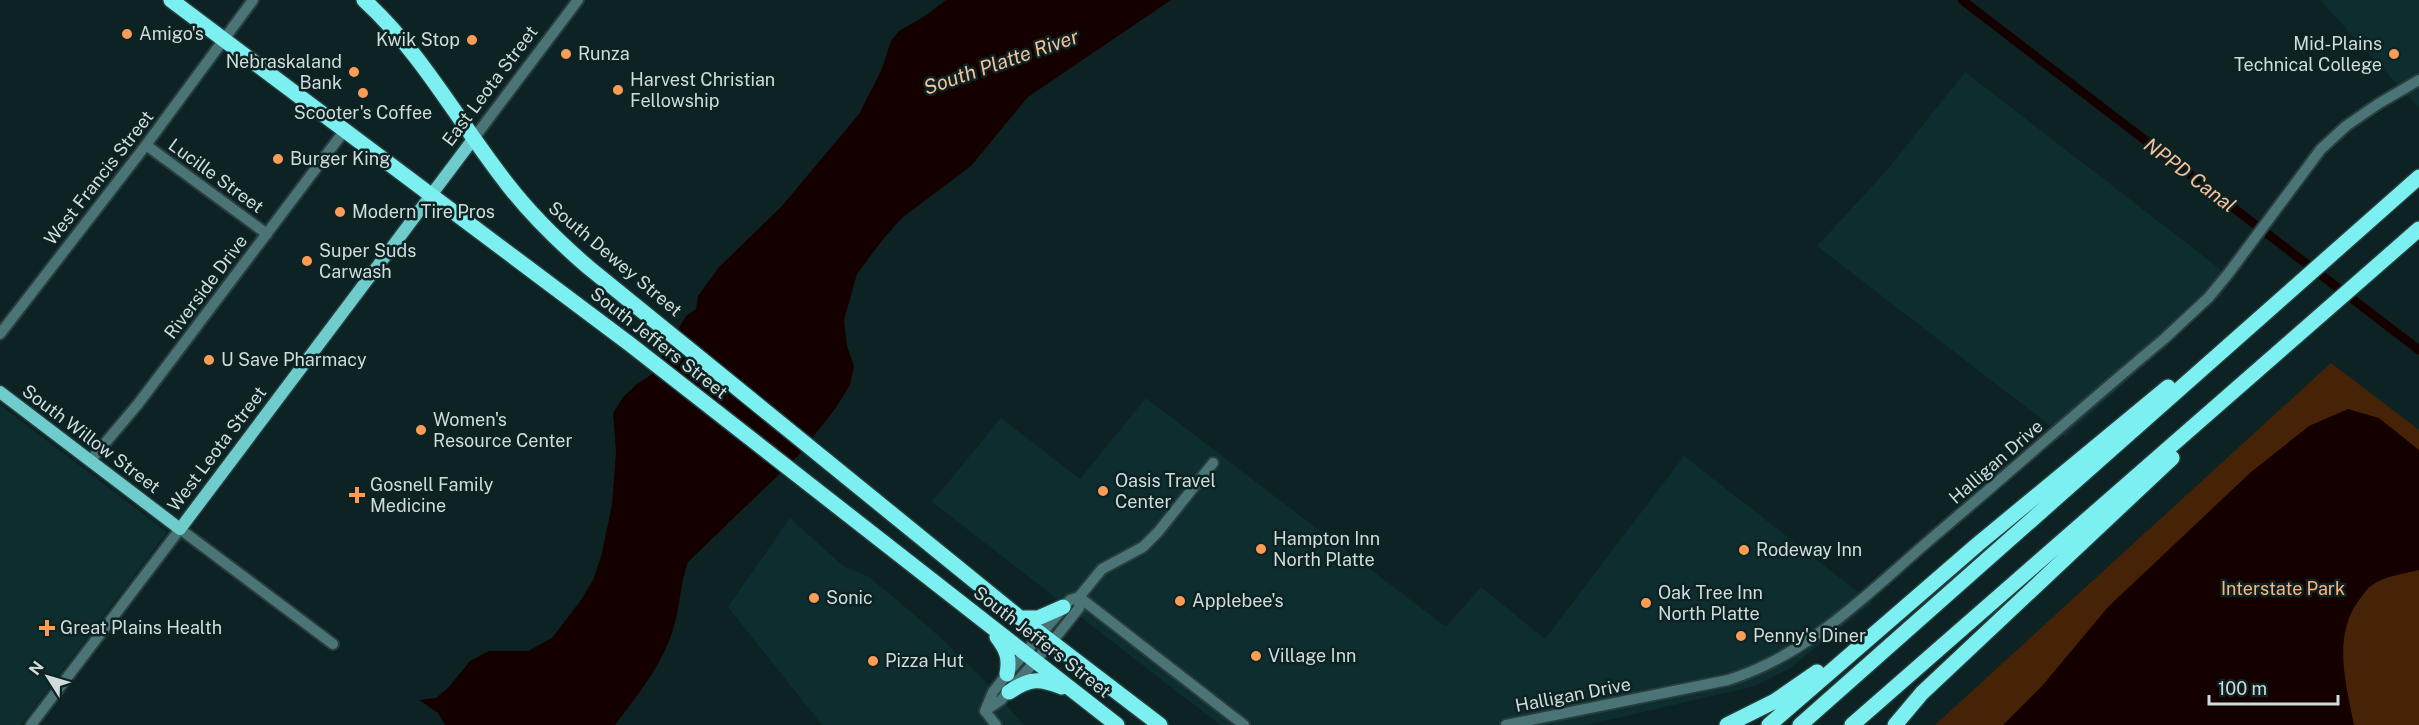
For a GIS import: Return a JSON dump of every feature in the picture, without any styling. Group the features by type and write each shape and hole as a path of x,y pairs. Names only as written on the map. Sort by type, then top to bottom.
{"highway":[{"name":"South Jeffers Street","path":"171,0 631,345 1116,725"},
{"name":"South Dewey Street","path":"364,0 422,63 506,183 550,233 588,267 829,460"},
{"path":"1800,725 2419,177"},
{"path":"1852,725 2419,229"},
{"path":"1769,725 2037,494 2217,346 2279,301"},
{"path":"1895,725 1922,693 2252,385 2308,327"},
{"name":"South Jeffers Street","path":"829,460 1020,618 1160,725"},
{"path":"1020,618 1038,618 1063,607"},
{"path":"986,623 1007,650 1009,658 1007,674"},
{"path":"1727,725 1775,701 1874,633"},
{"path":"1009,692 1032,680 1052,684 1072,692"}],"main road":[{"name":"East Leota Street","path":"431,195 474,138"},
{"name":"West Leota Street","path":"180,529 431,195"},
{"name":"South Willow Street","path":"0,392 180,529"}],"street":[{"name":"West Francis Street","path":"0,334 146,145 253,0"},
{"name":"East Leota Street","path":"474,138 578,0"},
{"name":"Halligan Drive","path":"1506,725 1728,680 1748,674 1791,654 1852,607 2209,297 2242,257 2321,149 2346,126 2370,109 2419,80"},
{"name":"Riverside Drive","path":"90,461 138,404 345,130"},
{"name":"Lucille Street","path":"146,145 267,234"},
{"path":"1047,638 1063,607 1070,600 1079,597 1102,569 1143,547 1158,532 1213,463"},
{"name":"South Willow Street","path":"180,529 333,644"},
{"name":"West Leota Street","path":"31,725 180,529"},
{"path":"985,711 993,692 1007,674 1029,657 1079,608 1079,597"},
{"path":"1079,597 1244,725"},
{"path":"985,711 1009,692 1029,657"},
{"path":"985,711 996,725"}],"shaded area":[{"name":"Mid-Plains Technical College","path":"2320,0 2419,0 2419,108"},
{"path":"1965,72 2220,269 2222,295 2065,437 1817,246 1887,170"},
{"path":"1146,398 1446,627 1481,587 1545,639 1684,456 1872,603 1790,668 1755,686 1587,725 1220,725 932,502 1001,418 1080,479"},
{"name":"Great Plains Health","path":"0,405 167,532 21,725 0,725"},
{"path":"790,518 843,566 869,577 929,627 982,678 1024,725 822,725 728,607"}],"green space":[{"name":"Interstate Park","path":"2331,363 2419,430 2419,725 1935,725"}],"water":[{"name":"South Platte River","path":"946,0 1171,0 1028,97 971,166 903,217 884,238 857,274 844,320 847,346 854,366 850,385 835,409 797,457 688,562 668,643 648,680 615,725 445,725 438,713 419,700 436,698 448,688 470,661 489,651 528,651 552,638 581,600 593,580 601,557 612,505 616,452 613,413 623,397 651,375 686,316 696,309 698,296 719,267 781,207 859,114 881,71 891,41 899,31"},
{"name":"Interstate Park","path":"2348,409 2379,418 2419,450 2419,570 2388,578 2369,587 2351,614 2346,629 2343,661 2354,725 2003,725 2042,686 2108,607 2251,472 2309,426"}],"waterway":[{"name":"NPPD Canal","path":"1962,0 2419,350"}],"place":[{"name":"Amigo's","path":"127,34"},
{"name":"Kwik Stop","path":"472,40"},
{"name":"Runza","path":"566,54"},
{"name":"Mid-Plains Technical College","path":"2394,54"},
{"name":"Nebraskaland Bank","path":"354,72"},
{"name":"Harvest Christian Fellowship","path":"618,90"},
{"name":"Scooter's Coffee","path":"363,93"},
{"name":"Burger King","path":"278,159"},
{"name":"Modern Tire Pros","path":"340,212"},
{"name":"Super Suds Carwash","path":"307,261"},
{"name":"U Save Pharmacy","path":"209,360"},
{"name":"Women's Resource Center","path":"421,430"},
{"name":"Oasis Travel Center","path":"1103,491"},
{"name":"Gosnell Family Medicine","path":"357,495"},
{"name":"Hampton Inn North Platte","path":"1261,549"},
{"name":"Rodeway Inn","path":"1744,550"},
{"name":"Sonic","path":"814,598"},
{"name":"Applebee's","path":"1180,601"},
{"name":"Oak Tree Inn North Platte","path":"1646,603"},
{"name":"Great Plains Health","path":"47,628"},
{"name":"Penny's Diner","path":"1741,636"},
{"name":"Village Inn","path":"1256,656"},
{"name":"Pizza Hut","path":"873,661"}]}
